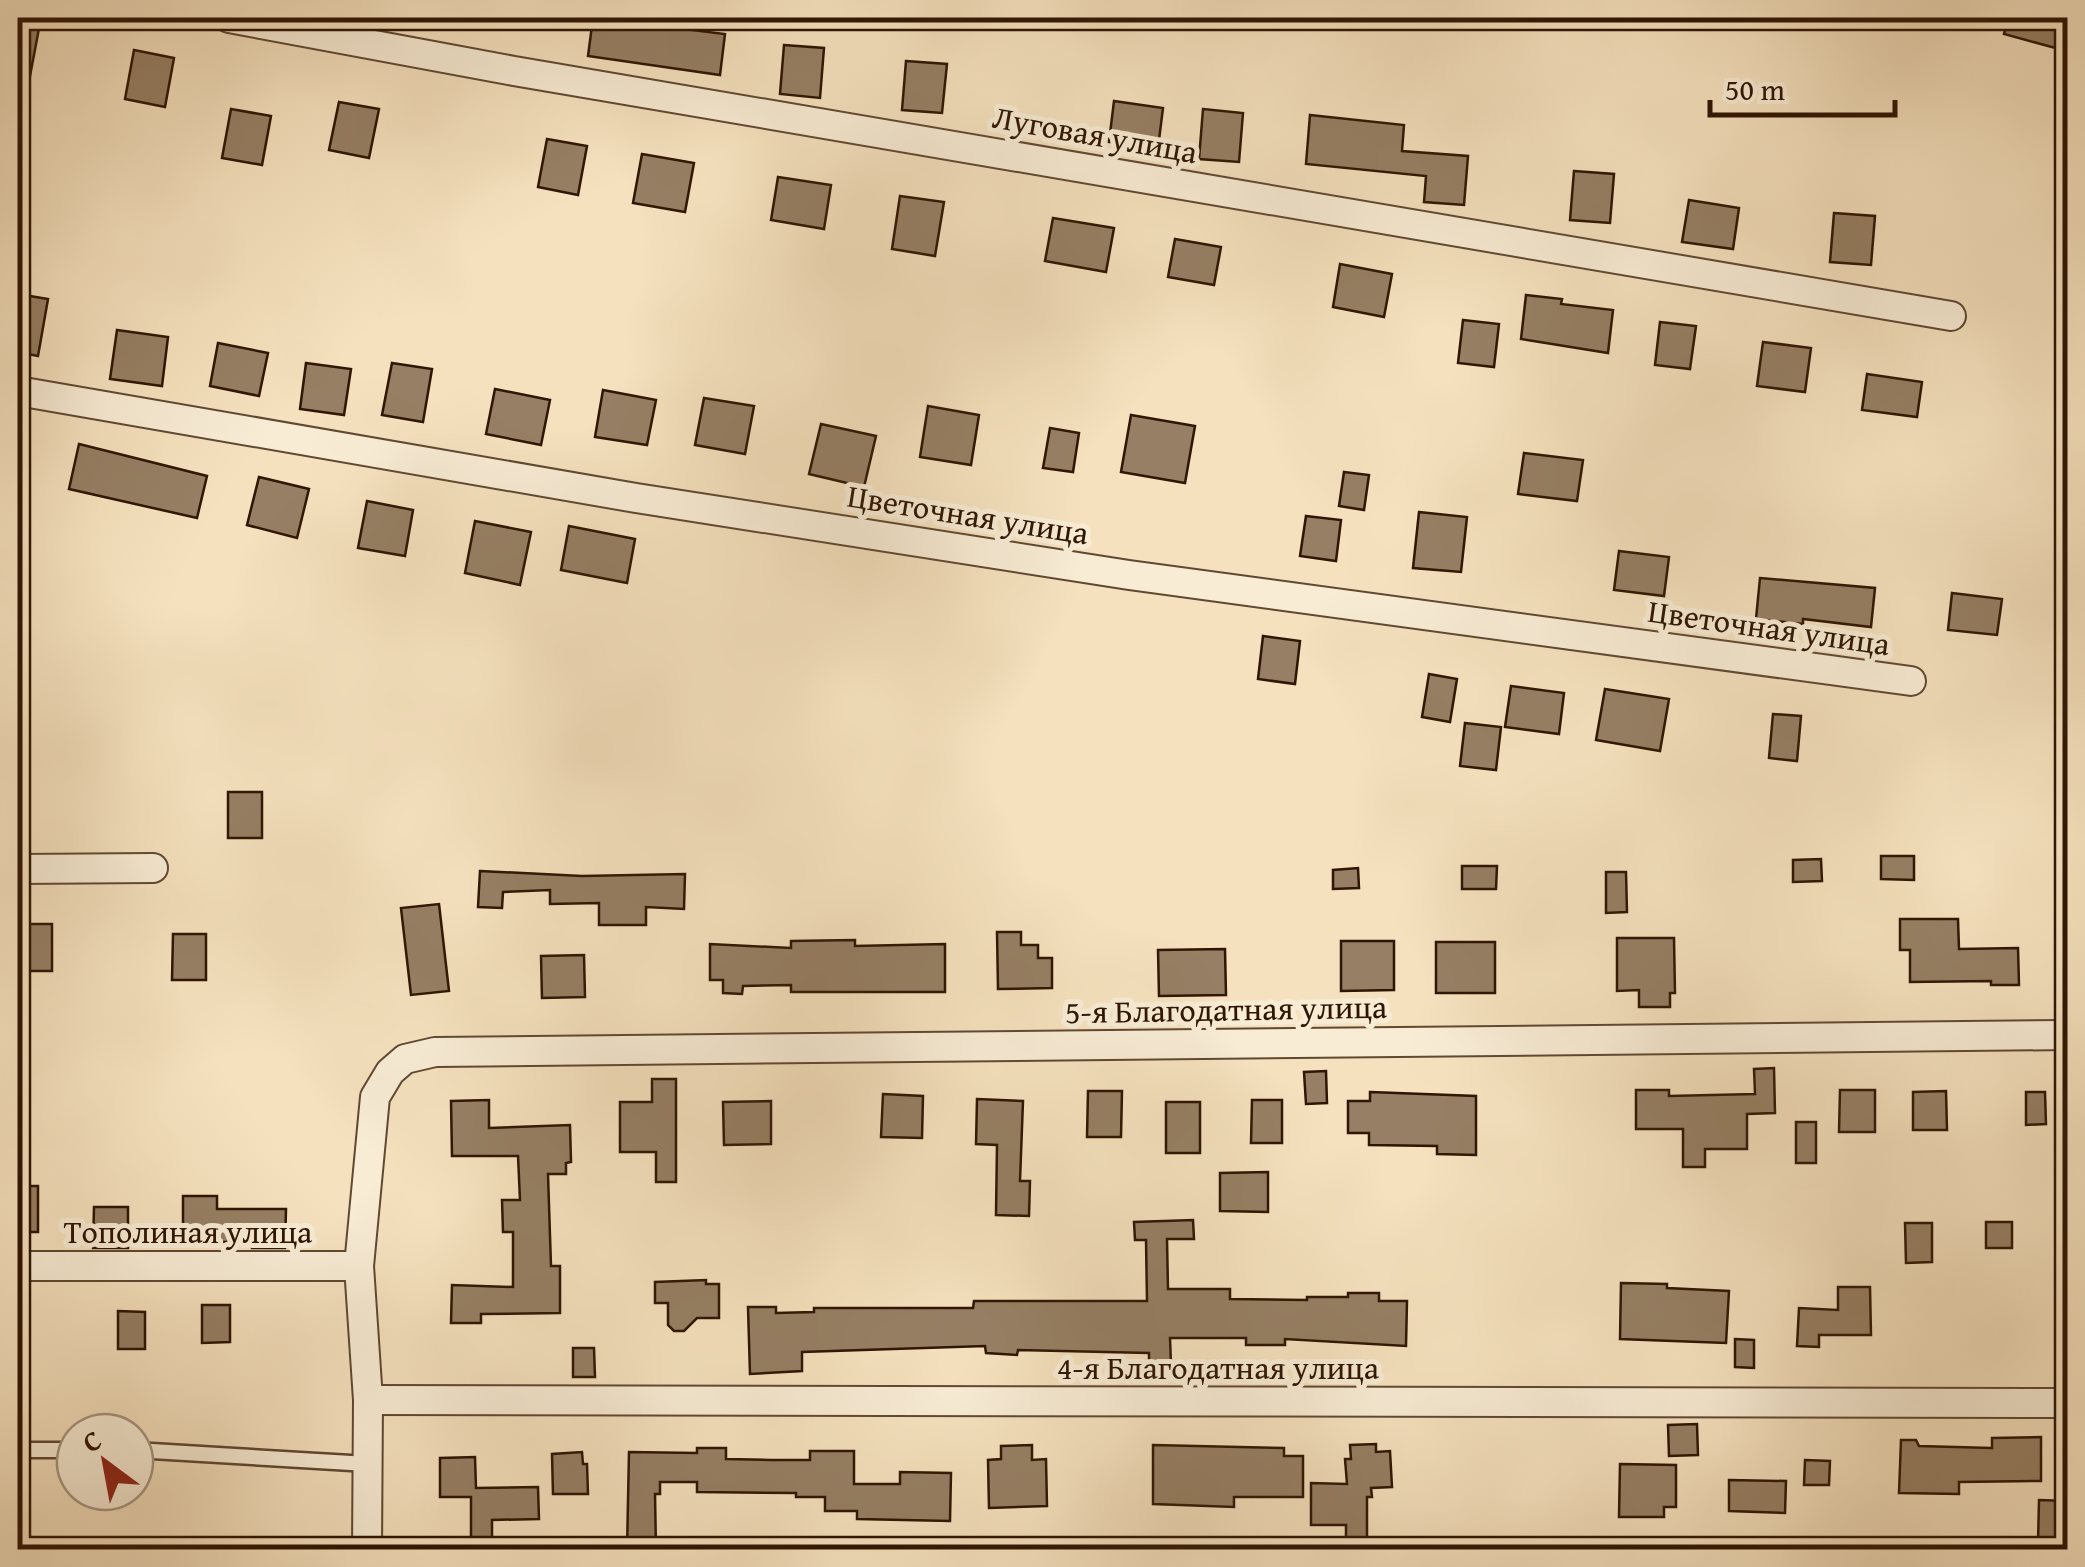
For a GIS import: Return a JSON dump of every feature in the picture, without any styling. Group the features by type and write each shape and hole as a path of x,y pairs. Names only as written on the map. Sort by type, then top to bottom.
{"street":[{"name":"Луговая улица","path":"229,18 534,74 1951,316"},
{"name":"Цветочная улица","path":"18,391 636,498 1090,569 1911,681"},
{"path":"18,869 153,868"},
{"name":"5-я Благодатная улица","path":"359,1266 375,1097 390,1072 405,1059 435,1052 2068,1035"},
{"name":"Тополиная улица","path":"18,1266 359,1266"},
{"path":"359,1266 368,1400 368,1550"},
{"name":"4-я Благодатная улица","path":"368,1400 2068,1402"}],"lane":[{"path":"18,1450 55,1450"},
{"path":"155,1451 368,1464"}],"building":[{"path":"593,18 725,34 720,75 588,56"},
{"path":"2009,18 2068,18 2059,49 2004,34"},
{"path":"18,19 40,23 27,92 18,92"},
{"path":"784,45 824,48 820,98 780,94"},
{"path":"134,50 174,58 165,107 125,99"},
{"path":"906,61 947,64 942,113 902,110"},
{"path":"1114,101 1163,108 1158,148 1109,142"},
{"path":"339,102 379,109 369,158 329,150"},
{"path":"231,109 271,116 262,165 222,158"},
{"path":"1203,109 1243,113 1239,162 1199,159"},
{"path":"1310,115 1404,125 1402,151 1468,156 1464,205 1424,202 1426,176 1306,164"},
{"path":"547,139 587,146 578,195 538,187"},
{"path":"642,154 694,163 685,212 633,203"},
{"path":"1574,171 1614,174 1610,223 1570,220"},
{"path":"778,177 831,185 824,229 771,220"},
{"path":"900,196 944,202 935,256 892,249"},
{"path":"1689,200 1739,208 1733,249 1682,242"},
{"path":"1834,213 1875,216 1871,265 1830,262"},
{"path":"1053,218 1114,228 1106,272 1045,261"},
{"path":"1175,239 1221,247 1214,285 1168,277"},
{"path":"1340,264 1392,274 1384,317 1333,307"},
{"path":"18,294 48,299 38,356 18,352"},
{"path":"1526,295 1613,310 1608,353 1521,339"},
{"path":"1463,320 1499,324 1494,367 1458,363"},
{"path":"1660,322 1696,326 1690,369 1655,365"},
{"path":"117,330 168,337 162,386 110,379"},
{"path":"1763,342 1811,348 1805,392 1757,386"},
{"path":"218,343 268,353 259,396 210,386"},
{"path":"306,363 351,369 344,415 300,409"},
{"path":"392,363 432,369 423,422 382,415"},
{"path":"1867,374 1922,382 1917,417 1862,410"},
{"path":"495,389 550,400 541,445 486,434"},
{"path":"603,390 656,400 647,445 595,437"},
{"path":"704,398 754,406 745,454 695,445"},
{"path":"928,406 979,415 971,465 920,457"},
{"path":"1131,415 1195,426 1185,483 1121,472"},
{"path":"821,424 876,436 864,487 809,474"},
{"path":"1050,428 1079,433 1073,472 1043,468"},
{"path":"79,444 207,476 197,518 69,489"},
{"path":"1524,453 1583,460 1577,501 1518,494"},
{"path":"1344,472 1369,475 1364,510 1339,506"},
{"path":"259,477 309,489 297,538 247,525"},
{"path":"367,501 413,510 405,556 358,548"},
{"path":"1419,512 1467,517 1461,572 1413,568"},
{"path":"1306,516 1341,520 1336,561 1300,556"},
{"path":"475,521 531,532 520,585 465,573"},
{"path":"569,526 635,539 627,583 561,570"},
{"path":"1619,551 1669,557 1664,596 1614,590"},
{"path":"1760,578 1875,588 1871,627 1803,619 1803,624 1756,619"},
{"path":"1952,593 2002,599 1997,635 1948,630"},
{"path":"1263,636 1300,641 1295,684 1258,679"},
{"path":"1429,674 1457,679 1450,722 1422,717"},
{"path":"1511,686 1564,693 1559,734 1505,727"},
{"path":"1605,689 1669,699 1660,751 1596,740"},
{"path":"1773,714 1801,716 1797,761 1769,758"},
{"path":"1465,723 1501,727 1496,770 1460,766"},
{"path":"228,792 262,792 262,838 228,838"},
{"path":"1881,856 1914,856 1914,880 1881,879"},
{"path":"1821,859 1822,881 1793,882 1793,860"},
{"path":"1462,866 1497,866 1496,889 1462,889"},
{"path":"1358,868 1359,888 1333,889 1333,870"},
{"path":"480,871 582,876 685,874 684,909 646,907 646,925 599,925 599,903 550,904 550,890 503,892 502,908 478,907"},
{"path":"1606,872 1626,872 1627,912 1606,913"},
{"path":"439,904 449,991 411,995 401,908"},
{"path":"1900,919 1958,919 1959,949 2018,948 2019,985 1991,985 1991,981 1910,982 1910,950 1900,950"},
{"path":"18,924 52,924 52,971 18,971"},
{"path":"997,932 1021,932 1021,945 1038,945 1038,958 1052,958 1052,988 998,989"},
{"path":"173,934 206,934 206,980 172,980"},
{"path":"1617,938 1674,938 1675,993 1670,993 1670,1007 1639,1007 1639,990 1617,991"},
{"path":"855,940 855,946 945,944 945,992 791,992 791,985 743,986 742,994 723,993 723,980 710,980 710,944 791,948 791,941"},
{"path":"1341,941 1394,941 1394,990 1341,991"},
{"path":"1436,942 1495,942 1495,993 1436,993"},
{"path":"1225,949 1226,995 1159,996 1158,950"},
{"path":"584,955 585,997 542,998 541,956"},
{"path":"1774,1068 1775,1113 1747,1114 1747,1149 1705,1149 1705,1167 1683,1167 1683,1129 1636,1129 1636,1090 1669,1090 1669,1096 1755,1094 1754,1069"},
{"path":"1326,1071 1327,1103 1306,1104 1304,1072"},
{"path":"652,1079 676,1079 676,1182 656,1182 656,1152 620,1152 620,1102 652,1102"},
{"path":"1840,1090 1875,1090 1875,1132 1839,1132"},
{"path":"1088,1091 1122,1091 1121,1137 1087,1137"},
{"path":"1946,1091 1947,1130 1913,1130 1913,1092"},
{"path":"1370,1092 1476,1096 1476,1155 1437,1154 1437,1146 1369,1145 1369,1133 1348,1133 1348,1101 1370,1101"},
{"path":"2026,1092 2045,1092 2046,1124 2026,1125"},
{"path":"883,1094 923,1096 922,1138 881,1137"},
{"path":"977,1099 1023,1101 1020,1181 1030,1181 1029,1216 996,1215 997,1145 976,1144"},
{"path":"489,1100 489,1128 570,1125 571,1162 566,1163 566,1174 548,1174 551,1266 560,1266 560,1313 481,1314 481,1323 451,1323 452,1285 513,1287 513,1232 503,1232 502,1200 520,1200 518,1156 452,1156 451,1101"},
{"path":"1252,1100 1282,1100 1282,1143 1251,1143"},
{"path":"771,1101 771,1144 724,1145 723,1102"},
{"path":"1166,1102 1200,1102 1200,1153 1166,1153"},
{"path":"1796,1122 1816,1122 1816,1163 1796,1163"},
{"path":"1268,1172 1268,1212 1220,1211 1220,1173"},
{"path":"18,1186 38,1186 38,1232 18,1232"},
{"path":"183,1196 217,1196 217,1209 286,1209 285,1248 252,1248 252,1242 183,1242"},
{"path":"94,1207 128,1207 128,1248 93,1248"},
{"path":"1193,1220 1194,1239 1167,1239 1168,1289 1230,1289 1230,1299 1307,1300 1379,1293 1379,1301 1407,1301 1406,1346 1285,1339 1285,1345 1246,1345 1246,1338 1170,1338 1171,1364 1149,1365 1149,1353 1018,1350 1017,1355 986,1353 985,1346 802,1352 802,1371 750,1374 748,1307 776,1307 776,1313 814,1312 814,1308 973,1308 974,1301 1147,1301 1146,1240 1135,1240 1134,1222"},
{"path":"1986,1222 2012,1222 2012,1248 1986,1248"},
{"path":"1905,1223 1932,1223 1932,1262 1906,1263"},
{"path":"706,1280 706,1284 719,1284 719,1318 697,1318 684,1331 674,1331 668,1325 668,1303 655,1303 655,1282"},
{"path":"1621,1283 1729,1291 1726,1343 1620,1339"},
{"path":"1838,1287 1870,1287 1871,1335 1819,1335 1819,1347 1797,1346 1799,1308 1838,1310"},
{"path":"202,1305 230,1305 230,1342 202,1343"},
{"path":"118,1311 145,1312 145,1349 118,1349"},
{"path":"1735,1339 1754,1340 1754,1368 1735,1367"},
{"path":"573,1348 594,1348 595,1377 573,1377"},
{"path":"1697,1424 1698,1455 1669,1456 1668,1425"},
{"path":"2041,1437 2041,1481 1959,1482 1959,1494 1899,1493 1901,1440 1916,1440 1919,1446 1992,1448 1992,1438"},
{"path":"1376,1444 1376,1452 1390,1451 1392,1487 1371,1488 1372,1497 1367,1497 1367,1548 1346,1548 1346,1525 1311,1525 1311,1483 1347,1484 1345,1459 1351,1459 1350,1445"},
{"path":"1032,1445 1032,1460 1046,1459 1047,1506 989,1508 988,1460 1001,1459 1001,1446"},
{"path":"1153,1445 1284,1448 1284,1456 1303,1456 1303,1497 1234,1497 1234,1507 1153,1504"},
{"path":"697,1448 726,1448 726,1459 770,1460 810,1460 810,1451 854,1451 854,1484 900,1484 900,1472 951,1473 950,1521 857,1519 857,1511 825,1511 825,1497 697,1492 697,1482 660,1482 660,1494 655,1494 656,1550 627,1550 629,1452 697,1453"},
{"path":"582,1452 583,1464 587,1464 588,1494 553,1494 552,1454"},
{"path":"475,1457 476,1488 538,1487 539,1519 492,1520 492,1550 471,1550 471,1497 440,1497 440,1458"},
{"path":"1805,1460 1830,1461 1829,1485 1804,1485"},
{"path":"1620,1464 1676,1465 1676,1507 1664,1507 1664,1517 1619,1517"},
{"path":"1729,1480 1786,1481 1785,1513 1729,1511"},
{"path":"2039,1500 2066,1501 2065,1544 2038,1543"}]}
